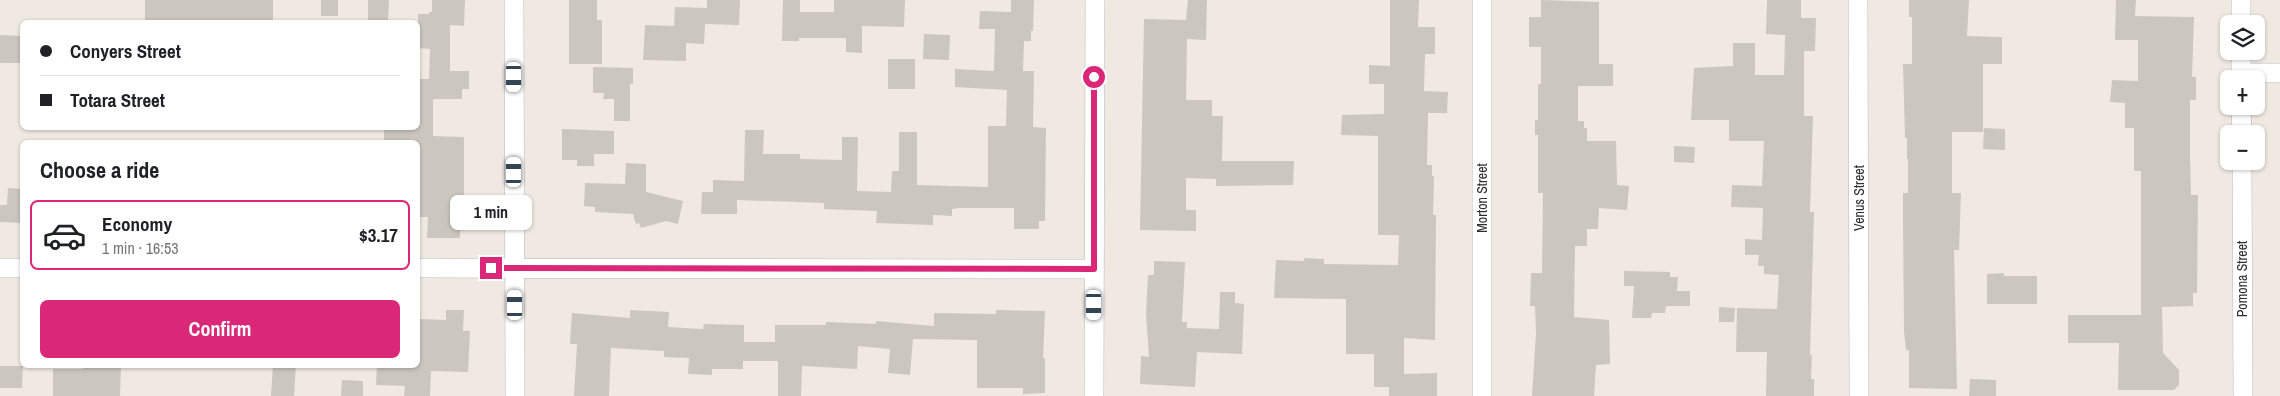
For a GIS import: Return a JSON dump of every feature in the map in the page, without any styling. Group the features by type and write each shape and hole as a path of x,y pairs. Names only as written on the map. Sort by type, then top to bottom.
{"street":[{"path":"514,0 515,396"},
{"path":"1094,0 1094,396"},
{"name":"Morton Street","path":"1482,0 1482,396"},
{"name":"Venus Street","path":"1858,0 1859,396"},
{"path":"2241,0 2241,15"},
{"path":"2265,74 2280,73"},
{"name":"Pomona Street","path":"2242,170 2243,396"},
{"path":"0,268 20,268"},
{"path":"420,268 1094,269"}],"building":[{"path":"145,0 273,0 273,20 145,20"},
{"path":"321,0 338,0 338,16 321,16"},
{"path":"368,0 389,0 388,20 368,20"},
{"path":"432,0 465,0 464,26 450,25 450,71 469,71 469,89 462,89 462,99 433,99 433,136 464,137 464,205 461,205 460,238 427,238 428,217 420,217 420,140 384,140 384,130 420,130 420,79 429,79 430,49 420,48 420,20 418,20 418,14 429,14 429,12 432,12"},
{"path":"569,0 597,0 597,20 602,20 602,64 569,64"},
{"path":"707,0 740,0 739,25 705,24 704,44 686,43 686,61 643,60 645,25 674,26 675,7 707,8"},
{"path":"783,0 800,0 800,12 834,12 834,0 905,0 904,27 862,26 862,53 846,52 846,38 799,38 799,41 782,41"},
{"path":"1011,0 1034,0 1033,31 1031,31 1031,41 1024,41 1023,71 1034,71 1033,127 1046,128 1045,221 1039,221 1039,229 1014,229 1014,208 952,209 952,216 933,215 933,225 876,223 877,211 824,209 824,203 737,200 737,214 701,214 702,192 713,192 713,180 744,181 745,130 764,130 763,154 800,154 800,159 842,160 842,137 858,137 857,191 891,192 892,171 899,171 899,132 917,132 917,185 988,187 988,126 1006,126 1007,90 955,87 955,69 994,71 995,29 979,29 980,11 1011,12"},
{"path":"1188,0 1207,0 1206,40 1187,39 1186,100 1212,100 1212,116 1223,116 1222,161 1294,161 1293,185 1216,186 1216,179 1186,178 1186,210 1196,210 1196,231 1140,230 1144,19 1186,20"},
{"path":"1390,0 1419,0 1418,27 1435,27 1435,54 1425,54 1424,91 1448,92 1447,113 1428,113 1427,165 1432,165 1432,176 1434,176 1433,215 1436,215 1435,340 1404,338 1404,374 1437,373 1437,396 1389,396 1389,387 1374,387 1374,354 1346,354 1346,299 1274,298 1276,260 1304,261 1304,258 1324,259 1324,264 1398,265 1399,235 1378,235 1378,136 1341,135 1342,115 1384,114 1384,84 1369,84 1369,65 1390,66"},
{"path":"1541,0 1599,2 1599,64 1613,64 1613,86 1578,86 1578,121 1584,121 1584,128 1587,128 1587,141 1616,141 1617,185 1629,186 1627,210 1599,208 1598,229 1587,229 1587,246 1575,246 1574,317 1609,320 1610,364 1596,365 1594,396 1532,396 1536,334 1535,306 1530,306 1531,273 1542,273 1543,193 1538,193 1538,135 1535,135 1535,120 1538,120 1538,84 1541,84 1541,47 1529,47 1529,17 1541,17"},
{"path":"1767,0 1801,0 1801,18 1816,18 1815,51 1804,51 1804,116 1813,116 1810,212 1814,212 1810,355 1812,355 1811,379 1814,379 1814,396 1766,396 1767,352 1736,352 1737,308 1777,309 1779,275 1764,274 1764,266 1758,266 1759,255 1745,255 1745,239 1762,240 1763,208 1731,207 1732,185 1762,186 1764,141 1729,141 1729,120 1691,120 1694,68 1733,66 1733,43 1755,43 1755,75 1784,75 1785,35 1766,34"},
{"path":"1909,0 1969,0 1967,36 2002,37 2002,64 1983,64 1983,132 1952,132 1952,193 1961,193 1959,250 1954,250 1957,389 1909,388 1909,350 1906,350 1904,331 1903,193 1908,193 1908,159 1907,138 1905,138 1903,64 1912,64 1912,17 1909,17"},
{"path":"2116,0 2136,0 2135,16 2194,17 2192,77 2196,77 2196,100 2190,100 2190,156 2191,195 2198,195 2197,293 2193,293 2193,306 2162,307 2163,353 2179,370 2179,385 2174,390 2118,390 2119,343 2068,343 2068,315 2141,315 2141,171 2134,171 2134,128 2125,128 2125,103 2110,102 2112,80 2138,81 2138,40 2115,40"},
{"path":"924,34 950,35 949,60 923,59"},
{"path":"0,35 20,36 20,63 0,63"},
{"path":"888,59 915,59 915,89 888,89"},
{"path":"593,67 633,68 633,84 630,84 630,121 614,121 614,99 603,99 604,93 593,93"},
{"path":"1984,128 2005,129 2005,150 1983,149"},
{"path":"562,129 614,131 614,154 594,154 594,166 577,166 577,160 562,160"},
{"path":"1674,146 1695,147 1694,163 1674,162"},
{"path":"626,163 646,164 646,192 683,201 678,224 666,221 641,228 639,223 636,224 633,214 595,212 595,207 584,206 585,183 625,184"},
{"path":"8,188 20,189 20,223 0,222 0,205 7,205"},
{"path":"1154,261 1185,262 1182,322 1187,322 1187,328 1219,329 1220,292 1235,292 1235,303 1244,304 1242,354 1197,352 1195,387 1140,384 1141,356 1149,357 1146,314 1148,275 1154,275"},
{"path":"1624,271 1670,272 1670,277 1678,277 1677,291 1690,291 1690,306 1666,306 1665,313 1652,313 1651,318 1632,318 1634,286 1624,286"},
{"path":"2004,273 2004,276 2037,276 2037,304 1987,304 1987,274"},
{"path":"1719,307 1735,308 1734,322 1719,322"},
{"path":"446,310 464,310 463,331 470,331 468,372 431,371 430,396 404,396 405,386 376,385 377,368 420,368 420,319 446,320"},
{"path":"630,310 669,312 668,327 703,329 704,324 744,325 744,342 775,342 775,325 826,325 826,322 876,324 876,321 934,326 934,313 996,314 996,310 1045,311 1043,358 1045,358 1045,393 1023,394 1023,388 977,388 977,340 913,339 910,375 888,373 890,349 858,346 857,369 802,366 801,396 778,396 778,361 743,361 743,369 712,369 712,375 688,374 689,358 664,357 664,351 611,348 609,396 574,396 577,344 570,344 572,313 630,318"},
{"path":"0,366 20,366 20,368 23,368 22,388 0,388"},
{"path":"121,368 120,396 53,396 53,369"},
{"path":"273,368 296,368 294,396 271,396"},
{"path":"1970,379 1996,380 1996,396 1969,396"},
{"path":"342,380 363,381 363,396 341,396"}],"route":[{"path":"491,268 1094,269 1094,77"}]}
